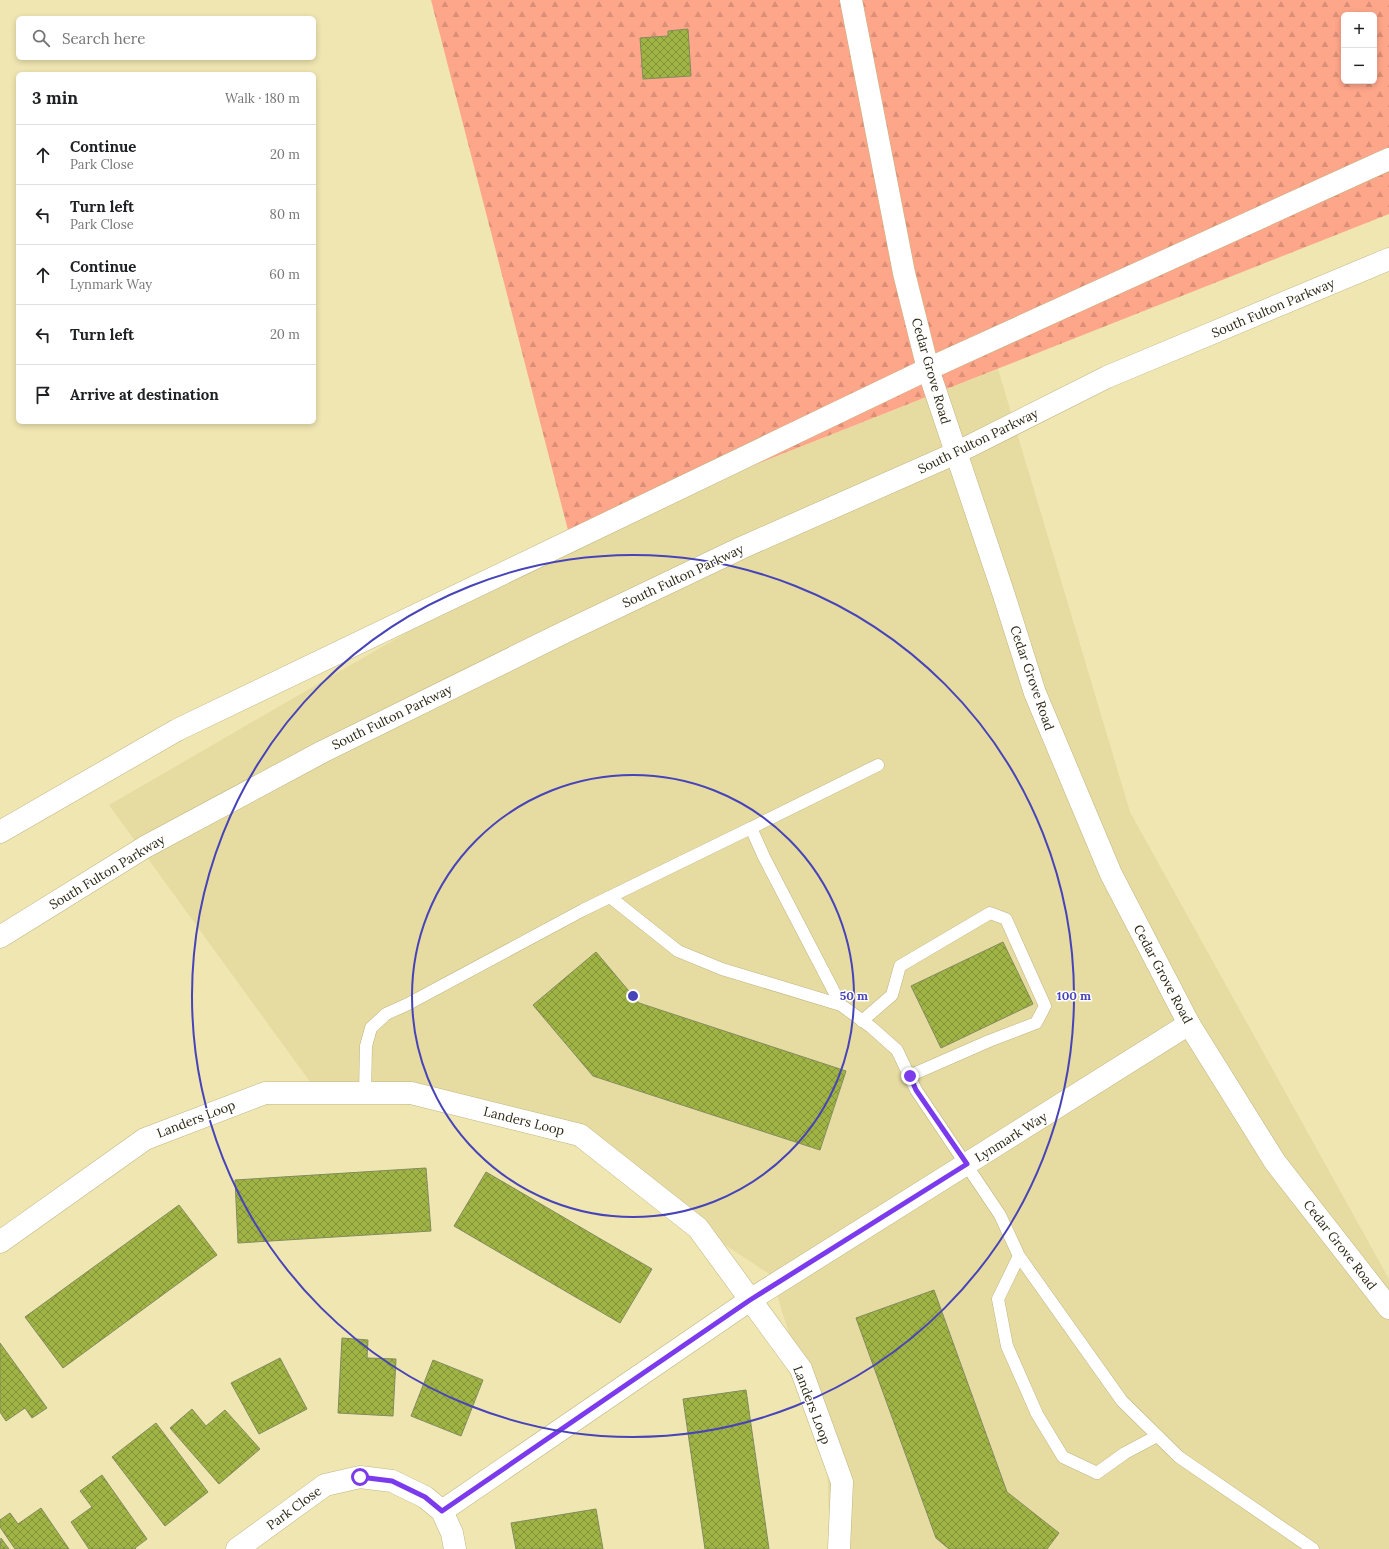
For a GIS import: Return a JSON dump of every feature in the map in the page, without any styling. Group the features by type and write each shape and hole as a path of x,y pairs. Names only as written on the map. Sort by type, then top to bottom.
{"main road":[{"name":"Cedar Grove Road","path":"851,0 904,273 928,369 1003,592 1034,693 1111,874 1189,1024 1275,1162 1389,1308"},
{"path":"0,832 177,730 928,369 1389,159"},
{"name":"South Fulton Parkway","path":"0,937 145,848 322,752 560,634 740,548 956,453 1107,377 1389,259"},
{"name":"Lynmark Way","path":"750,1300 1189,1024"},
{"name":"Landers Loop","path":"0,1242 145,1139 265,1093 411,1093 580,1135 698,1228 800,1369 842,1482 839,1549"},
{"path":"442,1511 750,1300"},
{"name":"Park Close","path":"237,1549 325,1485 360,1477 392,1481 425,1497 442,1511 452,1533 455,1549"}],"lane":[{"path":"365,1093 366,1046 371,1028 386,1014 408,1004 610,896 878,765"},
{"path":"751,828 764,857 841,1005"},
{"path":"610,896 678,951 722,969 841,1005 897,1050 916,1090 1000,1215 1019,1256 1122,1401 1179,1457 1313,1549"},
{"path":"862,1021 892,995 900,966 990,913 1006,920 1045,1006 1036,1023 989,1041 910,1076"},
{"path":"1019,1256 998,1299 1007,1346 1037,1414 1063,1457 1097,1473 1125,1453 1157,1436"}],"shaded area":[{"path":"998,369 1130,812 1389,1279 1389,1549 830,1549 827,1458 771,1275 544,1126 316,1090 109,805 570,538"}],"green space":[{"path":"431,0 1389,0 1389,214 570,538"}],"building":[{"path":"688,29 691,76 643,79 640,38 668,36 668,31"},
{"path":"1003,942 1033,1004 941,1048 911,986"},
{"path":"596,952 639,1003 846,1071 820,1150 593,1076 533,1005"},
{"path":"426,1168 431,1231 238,1243 235,1180"},
{"path":"486,1172 652,1269 620,1323 454,1226"},
{"path":"179,1205 217,1255 63,1368 25,1317"},
{"path":"934,1290 1007,1492 1059,1533 1047,1549 949,1549 936,1538 856,1318"},
{"path":"342,1338 368,1340 367,1358 396,1359 393,1416 338,1413"},
{"path":"0,1343 47,1408 32,1418 25,1408 6,1421 0,1412"},
{"path":"280,1358 307,1409 259,1434 231,1383"},
{"path":"433,1360 483,1380 461,1436 411,1416"},
{"path":"746,1390 769,1549 705,1549 683,1399"},
{"path":"192,1409 206,1426 225,1410 260,1449 219,1484 170,1428"},
{"path":"156,1423 208,1492 165,1526 112,1457"},
{"path":"102,1475 147,1539 135,1548 136,1549 89,1549 71,1522 92,1507 80,1491"},
{"path":"41,1508 69,1549 15,1549 0,1527 0,1520 10,1513 18,1524"},
{"path":"596,1509 603,1549 516,1549 511,1523"},
{"path":"1,1538 9,1549 0,1549"}],"route":[{"path":"360,1477 392,1481 425,1497 442,1511 750,1300 967,1164 916,1090 910,1076"}]}
